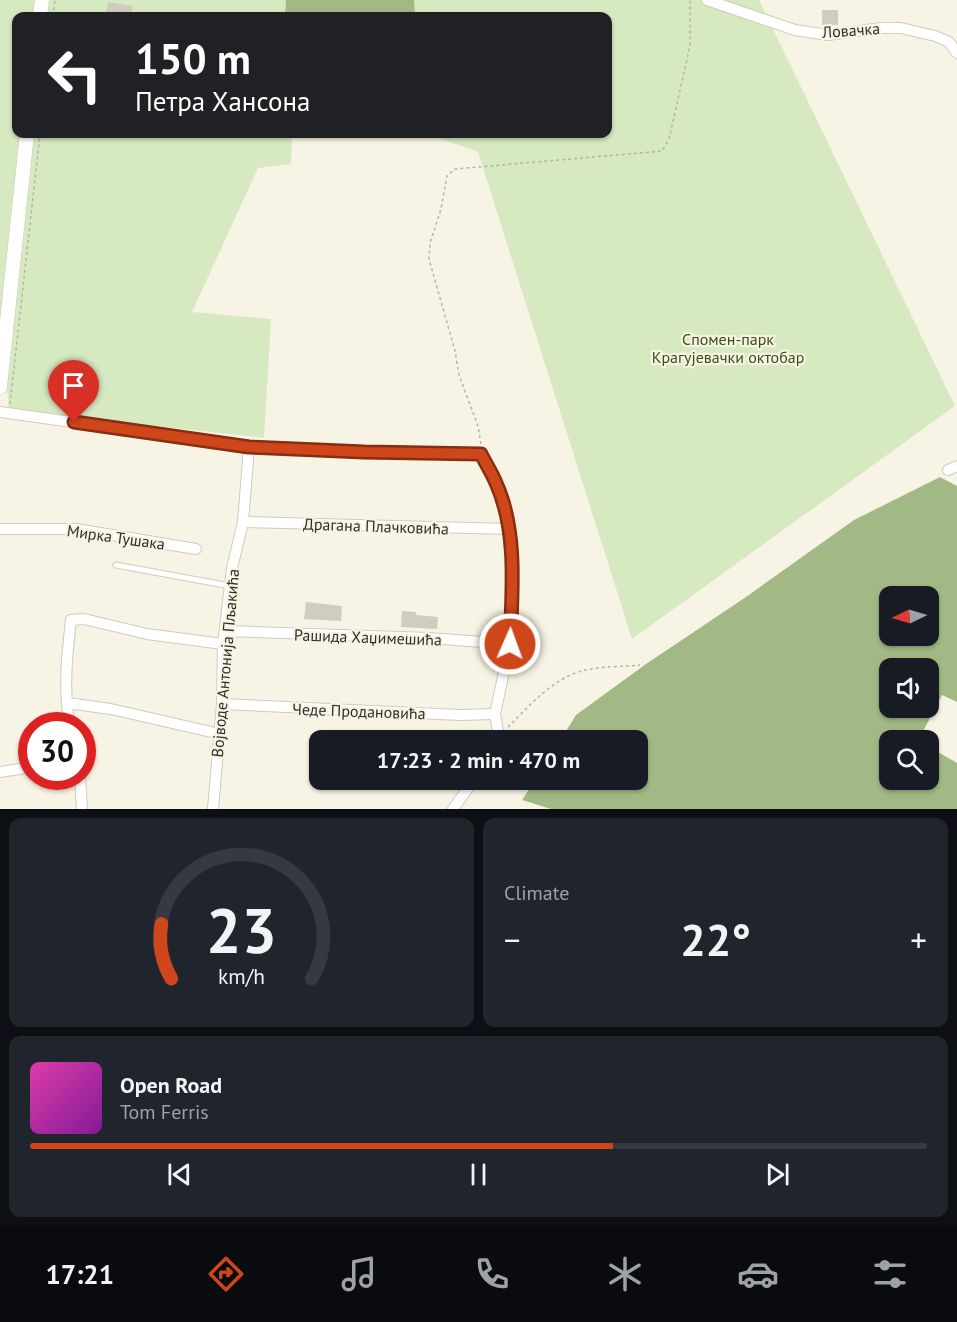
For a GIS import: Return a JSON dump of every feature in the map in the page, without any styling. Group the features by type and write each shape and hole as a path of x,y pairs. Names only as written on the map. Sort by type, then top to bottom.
{"main road":[{"path":"0,387 27,138"}],"street":[{"name":"Ловачка","path":"707,0 795,30 828,35 882,28 901,28 935,36 948,42 957,53"},
{"path":"5,413 249,447 481,454 497,484 509,529 513,581 510,644 495,714 497,730"},
{"name":"Војводе Антонија Пљакића","path":"213,809 222,704 223,644 232,568 243,522 249,447"},
{"name":"Драгана Плачковића","path":"243,522 509,529"},
{"name":"Мирка Тушака","path":"0,529 76,529 196,549"},
{"path":"68,712 66,662 71,620 84,618 147,634 223,644"},
{"name":"Рашида Хаџимешића","path":"225,631 429,638 510,644"},
{"path":"67,703 111,709 220,734"},
{"name":"Чеде Продановића","path":"222,704 460,715 495,714"},
{"path":"0,772 18,769"},
{"path":"81,790 82,809"},
{"path":"453,809 467,790"}],"lane":[{"path":"116,565 230,586"}],"path":[{"path":"481,454 478,426 461,381 455,351 429,259 430,243 441,209 447,176 455,169 662,151 669,139 690,46 690,0"},
{"path":"5,413 39,138"},
{"path":"506,730 525,709 560,680 579,672 640,665"}],"green space":[{"name":"Спомен-парк Крагујевачки октобар","path":"0,0 759,0 955,406 632,639 478,152 439,138 612,138 612,12 12,12 12,138 292,138 291,164 258,168 192,312 271,319 264,438 9,410 0,311"},
{"path":"286,0 414,0 415,12 285,12"},
{"path":"940,477 957,486 957,702 942,695 939,701 939,658 879,658 879,718 930,718 924,730 879,730 879,790 939,790 939,753 957,763 957,809 551,809 522,800 528,790 648,790 648,730 567,730 576,715 646,664 746,597 854,520"}],"building":[{"path":"108,2 133,6 132,12 106,12"},
{"path":"822,10 838,10 838,25 822,25"},
{"path":"306,602 342,606 341,621 304,619"},
{"path":"402,611 438,617 437,629 401,627"}],"route":[{"path":"74,422 249,447 481,454 497,484 509,529 513,581 510,644"}]}
